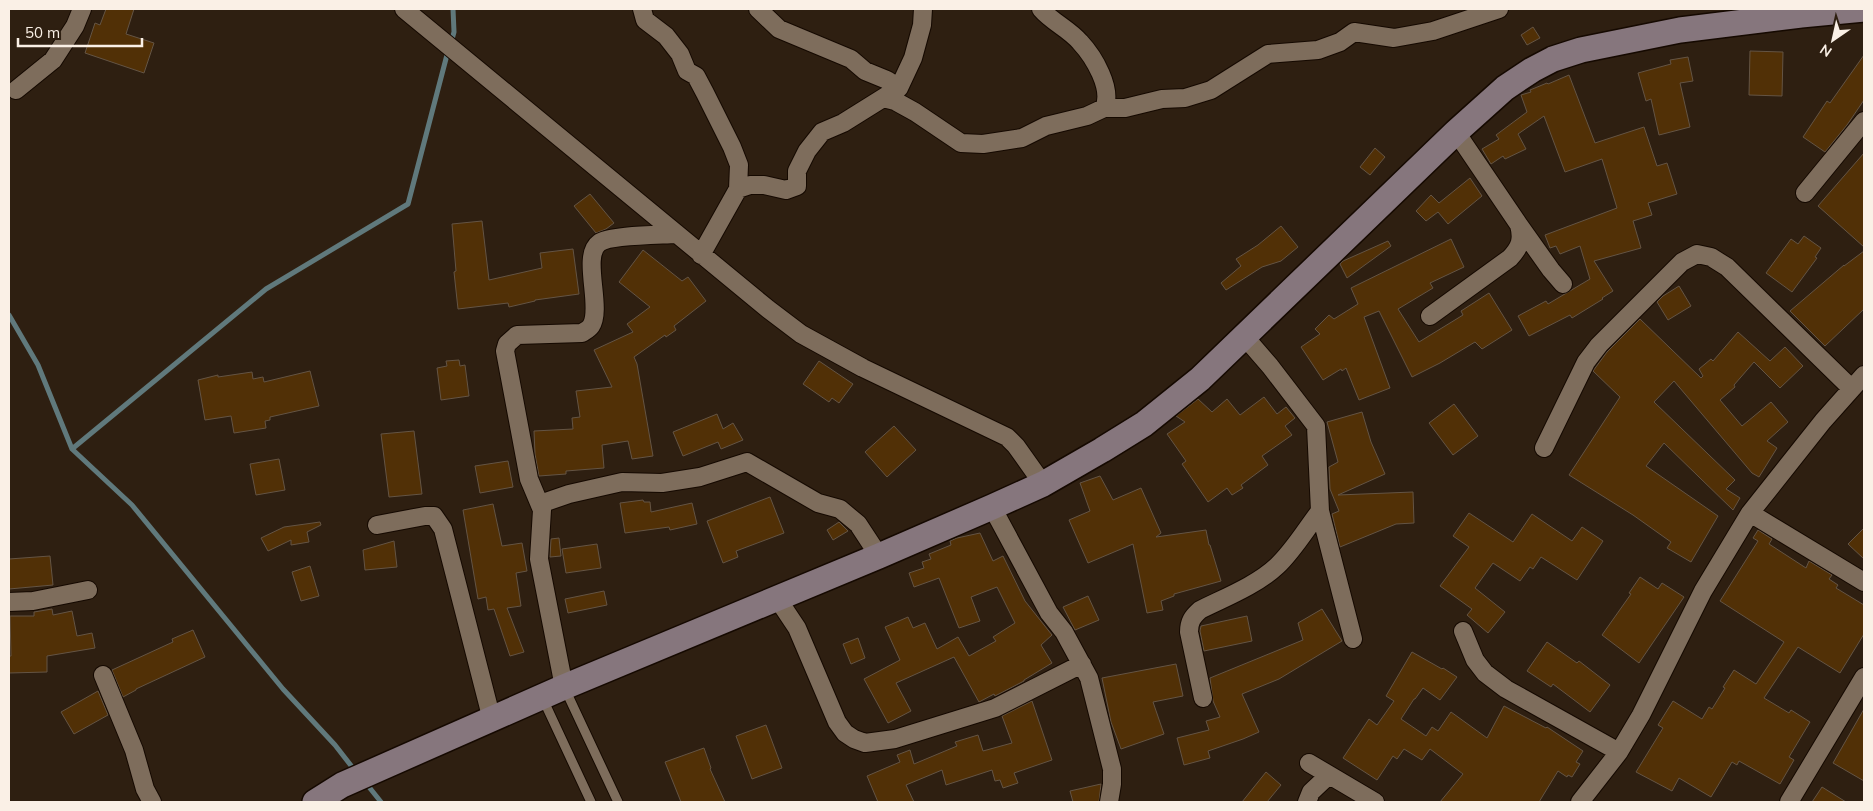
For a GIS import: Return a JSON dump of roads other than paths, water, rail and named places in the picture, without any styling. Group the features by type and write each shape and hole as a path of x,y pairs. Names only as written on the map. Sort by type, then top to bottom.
{"main road":[{"path":"315,802 342,785 564,687 879,556 1043,484 1144,424 1193,385 1456,132 1505,88 1553,59 1581,50 1680,30 1864,9"}],"street":[{"path":"16,90 53,60 75,26 82,9"},
{"path":"404,9 768,310 801,334 862,368 1007,437 1016,446 1043,484"},
{"path":"642,9 645,20 666,36 680,54 687,71 696,76 701,84 732,146 739,165 738,189 701,255"},
{"path":"758,9 778,29 851,59 865,71 887,80 899,88"},
{"path":"738,189 750,185 764,185 786,190 797,186 797,171 807,151 822,132 843,123 899,88 913,58 922,24 923,9"},
{"path":"1041,9 1080,41 1092,59 1106,84 1108,100 1104,108"},
{"path":"883,98 895,101 915,112 961,143 982,144 1022,138 1046,126 1087,116 1104,108 1125,108 1162,99 1185,98 1211,90 1268,54 1318,50 1340,42 1354,32 1394,38 1433,31 1499,9"},
{"path":"1805,193 1864,120"},
{"path":"1456,132 1519,225 1563,284"},
{"path":"1430,316 1510,258 1519,248 1522,236 1519,225"},
{"path":"564,687 540,559 542,510 529,480 505,351 507,344 517,335 582,333 591,327 594,318 592,259 594,248 600,242 614,238 675,234"},
{"path":"1544,448 1586,362 1599,345 1682,262 1697,254 1711,257 1726,267 1851,388"},
{"path":"1244,336 1270,366 1316,426 1320,511 1353,639"},
{"path":"1580,802 1619,752 1641,715 1703,591 1750,513 1851,388 1864,375"},
{"path":"540,504 569,494 622,482 662,483 700,477 746,462 818,503 840,509 858,524 879,556"},
{"path":"992,507 1049,613 1064,632 1089,678 1112,769 1111,801"},
{"path":"1203,698 1189,632 1189,624 1193,616 1200,610 1261,578 1276,566 1291,550 1320,511"},
{"path":"1750,513 1864,582"},
{"path":"377,525 425,516 434,516 440,522 460,590 492,720"},
{"path":"9,602 38,600 88,590"},
{"path":"777,598 797,628 837,722 845,733 854,739 865,742 895,739 996,708 1082,664"},
{"path":"1463,630 1475,660 1485,673 1506,689 1619,752"},
{"path":"103,675 134,750 145,789 152,802"},
{"path":"1789,802 1864,677"},
{"path":"1309,763 1375,802"},
{"path":"1307,802 1311,792 1329,775"}],"lane":[{"path":"564,687 618,802"},
{"path":"542,697 591,802"}],"waterway":[{"path":"451,43 454,32 453,9"},
{"path":"72,449 266,289 408,204 448,51"},
{"path":"9,315 38,365 72,449 132,505 283,689 335,745 356,772"},
{"path":"365,782 381,802"}]}
